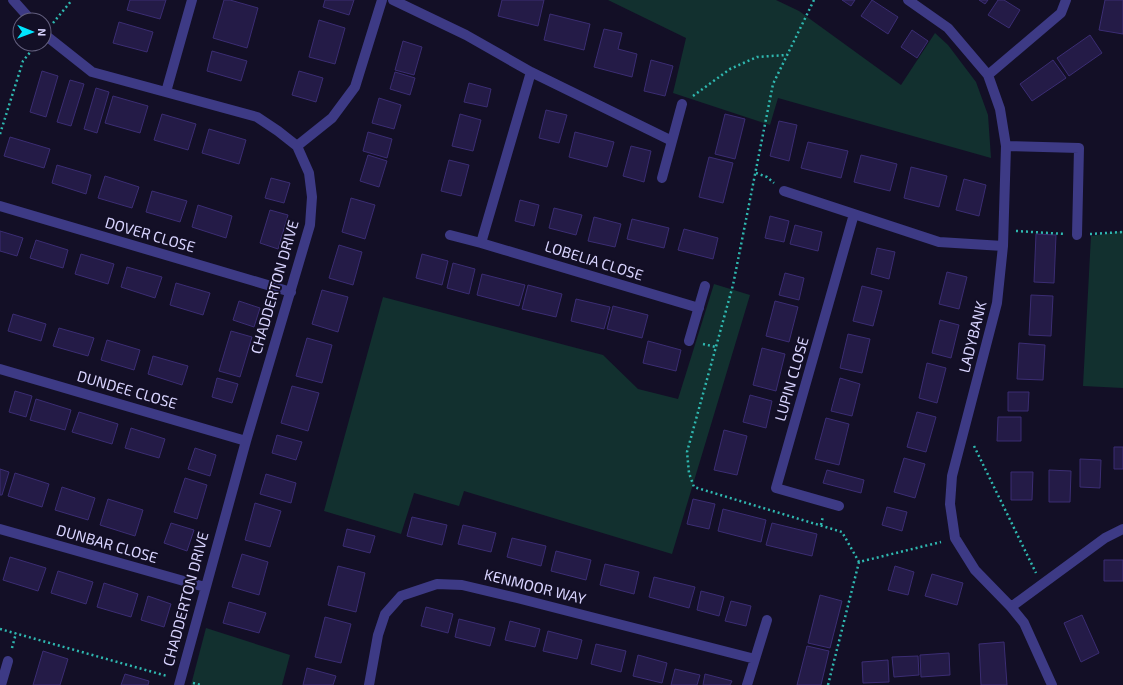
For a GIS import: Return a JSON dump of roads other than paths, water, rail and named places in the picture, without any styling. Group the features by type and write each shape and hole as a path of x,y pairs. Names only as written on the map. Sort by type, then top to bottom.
{"street":[{"path":"13,0 24,12"},
{"path":"166,92 192,0"},
{"path":"297,146 332,118 355,87 382,0"},
{"path":"394,0 466,35 531,72 672,141"},
{"name":"LADYBANK","path":"908,0 948,28 988,75 1000,109 1006,146 1003,246 997,303 952,476 950,504 956,538 975,570 1011,607 1024,623 1052,685"},
{"path":"988,75 1061,13 1066,0"},
{"name":"CHADDERTON DRIVE","path":"52,40 92,72 257,118 278,131 297,146 309,173 312,197 310,225 246,441 179,682"},
{"path":"481,243 531,72"},
{"path":"662,178 682,104"},
{"path":"1006,146 1079,148 1077,235"},
{"path":"784,191 938,242 1003,246"},
{"name":"DOVER CLOSE","path":"0,206 290,292"},
{"name":"LUPIN CLOSE","path":"839,506 776,488 854,214"},
{"name":"LOBELIA CLOSE","path":"450,235 699,308"},
{"path":"689,341 705,286"},
{"name":"DUNDEE CLOSE","path":"0,369 246,441"},
{"name":"DUNBAR CLOSE","path":"0,529 205,587"},
{"path":"1011,607 1105,538 1123,529"},
{"name":"KENMOOR WAY","path":"369,685 378,635 385,614 401,596 437,584 462,586 517,598 755,659"},
{"path":"747,685 767,620"},
{"path":"1,685 8,660"}]}
